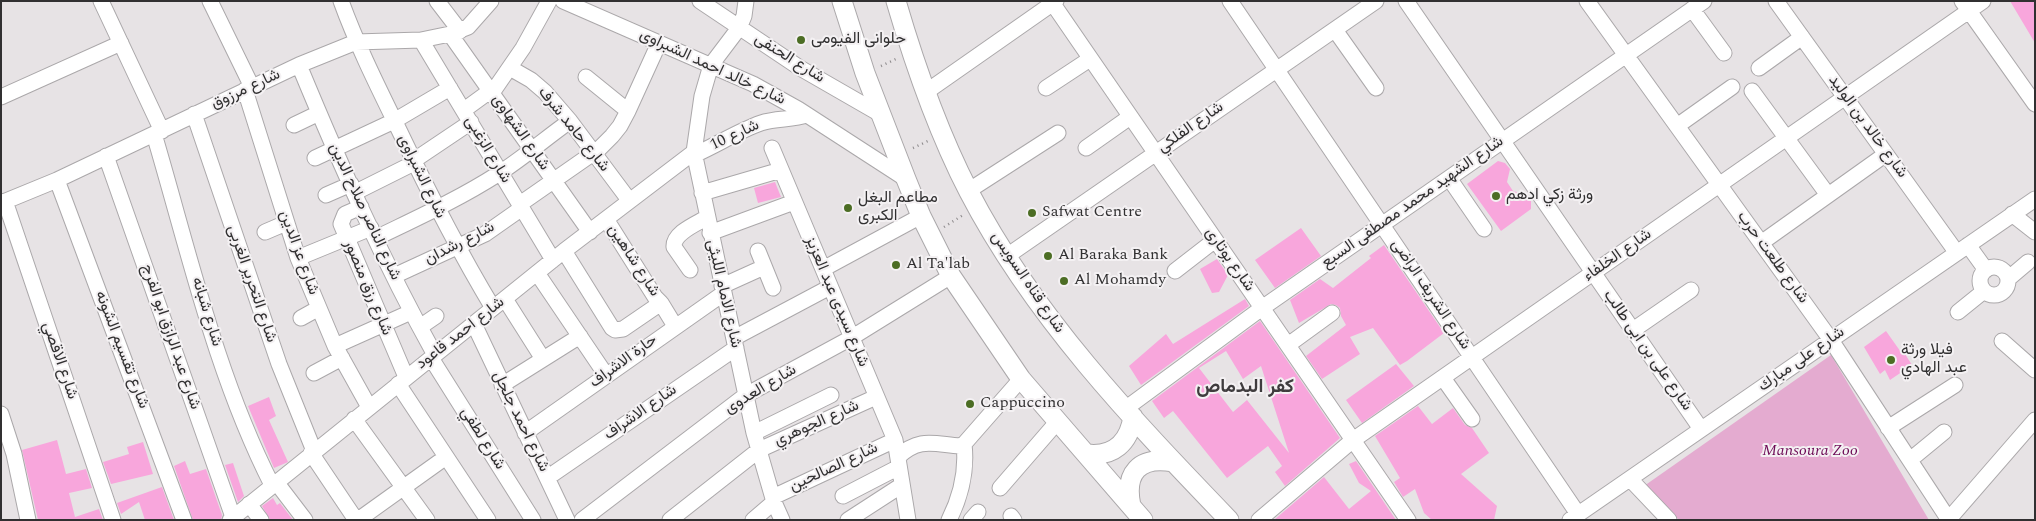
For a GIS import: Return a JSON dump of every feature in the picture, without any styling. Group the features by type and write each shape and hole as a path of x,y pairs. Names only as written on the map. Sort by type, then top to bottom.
{"main road":[{"path":"842,1 865,73 906,180 921,216 951,276 1021,378 1087,454 1136,516"},
{"name":"شارع قناه السويس","path":"896,1 911,52 926,92 968,191 1007,256 1038,303 1073,349 1173,462 1229,520"},
{"path":"1087,454 1106,454 1115,450 1128,436 1129,413"},
{"path":"1136,516 1128,494 1129,481 1136,469 1146,462 1159,459 1173,462"}],"street":[{"name":"شارع شبانه","path":"101,1 158,132 227,379 252,445 274,484 305,520"},
{"name":"شارع الشبراوى","path":"341,1 356,42 437,209 456,247 493,308"},
{"name":"شارع الشهاوى","path":"437,1 491,92 590,232"},
{"name":"شارع مرزوق","path":"3,202 57,180 248,89 356,42 421,40 468,28 491,1"},
{"path":"326,195 353,188 414,162 467,116 491,92 510,68 549,1"},
{"name":"شارع خالد احمد الشبراوى","path":"563,1 753,84 807,115 906,180"},
{"name":"شارع الحنفى","path":"700,1 800,68 880,114"},
{"name":"شارع الامام الليثى","path":"746,1 744,16 738,28 711,65 702,96 694,153 706,218 754,434 782,520"},
{"name":"شارع الشريف الراضى","path":"1230,1 1472,357 1574,517"},
{"name":"شارع الفلكي","path":"1007,256 1376,1"},
{"name":"شارع على بن ابى طالب","path":"1406,1 1702,429"},
{"name":"شارع طلعت حرب","path":"1587,1 1830,340 1949,519"},
{"name":"شارع خالد بن الوليد","path":"1776,1 1886,154 1963,249 1986,270"},
{"name":"شارع الخلفاء","path":"1259,520 1353,440 1845,98 1966,6 1983,1"},
{"path":"926,92 1053,2"},
{"name":"شارع بوتارى","path":"1053,2 1090,59 1408,520"},
{"name":"شارع عز الدين","path":"216,3 248,89 286,223 298,258 318,308 369,407"},
{"path":"1698,5 1724,53"},
{"name":"شارع الشهيد محمد مصطفى السبع","path":"1129,413 1262,308 1698,5"},
{"path":"1966,6 2035,104"},
{"path":"1335,30 1376,88"},
{"path":"1759,68 1802,37"},
{"name":"شارع الزغبى","path":"421,40 521,206 612,328 615,330 623,329 660,303"},
{"name":"شارع رشدان","path":"394,276 484,234 612,136 628,111 659,43"},
{"path":"1,97 121,44"},
{"path":"1046,88 1090,59"},
{"name":"شارع الناصر صلاح الدين","path":"298,66 373,233 433,356"},
{"name":"شارع حامد شرف","path":"510,68 531,80 545,92 570,121 629,200"},
{"path":"586,76 628,111"},
{"path":"1677,126 1732,87"},
{"path":"315,158 394,122 450,88"},
{"path":"1752,91 1828,195"},
{"path":"294,125 319,113"},
{"name":"شارع التحرير الغربى","path":"194,114 276,355 313,452 357,520"},
{"name":"شارع 10","path":"694,153 760,123 807,115"},
{"path":"1086,148 1130,117"},
{"path":"298,258 346,238 373,233 437,209 501,172 570,121"},
{"path":"968,191 1058,133"},
{"name":"شارع سيدى عبد العزيز","path":"772,148 895,440 908,520"},
{"name":"شارع احمد قاعود","path":"232,519 354,419 629,200 694,153"},
{"path":"1761,243 1886,154"},
{"name":"شارع عبد الرازق ابو الفرج","path":"106,156 232,519"},
{"path":"702,194 781,170"},
{"path":"1449,178 1484,229"},
{"name":"شارع تقسيم الشونه","path":"57,180 184,520"},
{"name":"شارع على مبارك","path":"1574,517 2035,199"},
{"name":"شارع الاقصي","path":"3,202 113,520"},
{"path":"710,233 794,202"},
{"name":"شارع رزق منصور","path":"361,207 342,217 341,224 382,323 402,381 446,457 488,520"},
{"path":"2012,214 2035,232"},
{"path":"823,269 921,216"},
{"path":"690,270 674,247 675,239 706,218"},
{"name":"شارع شاهين","path":"606,219 654,297 675,326"},
{"path":"265,232 286,223"},
{"path":"1175,270 1215,240"},
{"path":"758,251 773,288"},
{"path":"2008,279 2028,262"},
{"name":"حارة الاشراف","path":"525,433 723,290 764,267"},
{"path":"1996,267 2006,274 2008,279 2008,285 2001,294 1989,294 1984,291 1980,280 1986,270 1996,267"},
{"path":"537,273 606,375"},
{"name":"شارع العدوى","path":"582,520 746,395 852,338 951,276"},
{"name":"شارع الاشراف","path":"547,478 735,343 830,287"},
{"path":"1633,330 1691,290"},
{"path":"1958,312 1984,291"},
{"path":"505,299 543,359"},
{"path":"301,318 318,308"},
{"path":"314,373 339,352 382,323 411,312"},
{"path":"1288,345 1332,313"},
{"path":"420,327 436,316"},
{"name":"شارع احمد جلجل","path":"474,324 567,520"},
{"path":"502,385 580,336"},
{"path":"2002,341 2035,370"},
{"name":"شارع لطفي","path":"433,356 533,520"},
{"path":"843,496 899,462 906,450 918,443 960,446 964,444 1021,378"},
{"path":"1443,378 1472,420"},
{"path":"1888,428 1955,385"},
{"path":"754,434 829,390 841,413"},
{"name":"شارع الجوهري","path":"670,520 759,450 876,397"},
{"path":"1,414 14,454 28,520"},
{"path":"354,419 427,520"},
{"path":"1949,519 2035,420"},
{"path":"1000,488 1058,422"},
{"path":"1910,460 1944,432"},
{"name":"شارع الصالحين","path":"753,520 774,500 895,440"},
{"path":"949,520 955,508 965,472 964,444"},
{"path":"357,520 446,457"},
{"path":"1630,479 1670,520"},
{"path":"848,520 902,485"},
{"path":"249,504 261,520"}],"path":[{"path":"865,73 911,52"},
{"path":"897,156 943,133"},
{"path":"930,235 977,207"}],"green space":[{"name":"Mansoura Zoo","path":"1831,355 1929,520 1679,520 1644,486"}],"building":[{"path":"2010,1 2035,1 2035,43"},
{"name":"ورثة زكي ادهم","path":"1498,161 1505,163 1510,169 1507,182 1513,191 1527,195 1531,201 1531,209 1501,231 1467,184"},
{"path":"775,182 781,197 758,203 754,188"},
{"path":"1301,228 1321,256 1275,288 1255,260"},
{"path":"1384,245 1444,333 1400,365 1373,328 1350,337 1360,354 1322,379 1306,356 1346,325 1341,316 1340,308 1331,304 1299,323 1290,300 1320,279 1333,288 1371,258 1369,256"},
{"path":"1217,259 1228,275 1219,292 1212,293 1200,269"},
{"path":"1245,299 1249,306 1141,385 1129,366 1166,334 1173,344"},
{"path":"1260,321 1340,438 1285,486 1275,472 1282,466 1268,446 1227,478 1173,411 1164,418 1152,401","holes":["1226,351 1243,379 1261,366 1289,453 1247,400 1233,412 1199,368"]},
{"name":"فيلا ورثة عبد الهادي","path":"1886,331 1912,365 1890,380 1885,370 1880,374 1864,347"},
{"path":"1396,364 1414,386 1362,423 1346,400"},
{"path":"269,397 276,416 269,420 288,462 274,468 248,406"},
{"path":"1418,406 1432,424 1453,408 1465,425 1472,428 1489,453 1461,474 1497,506 1494,520 1432,520 1424,513 1415,489 1403,497 1394,482 1400,478 1375,436"},
{"path":"57,440 66,474 86,469 92,488 69,493 75,517 99,509 103,520 38,520 22,450"},
{"path":"143,442 153,474 111,484 103,462 129,454 127,447"},
{"path":"185,461 190,474 206,469 222,515 221,520 193,520 174,466"},
{"path":"1356,461 1396,520 1274,520 1324,477 1349,509 1371,491 1359,483 1349,464"},
{"path":"233,463 244,496 238,502 225,465"},
{"path":"162,487 174,520 145,520 139,502 121,514 117,503"},
{"path":"273,498 277,505 280,503 293,520 270,520 262,506"}],"place":[{"name":"حلوانى الفيومى","path":"801,40"},
{"name":"ورثة زكي ادهم","path":"1496,196"},
{"name":"مطاعم البغل الكبرى","path":"848,208"},
{"name":"Safwat Centre","path":"1032,213"},
{"name":"Al Baraka Bank","path":"1048,256"},
{"name":"Al Ta'lab","path":"896,265"},
{"name":"Al Mohamdy","path":"1064,281"},
{"name":"فيلا ورثة عبد الهادي","path":"1891,360"},
{"name":"Cappuccino","path":"970,404"}],"district":[{"name":"كفر البدماص","path":"1245,388"}]}
